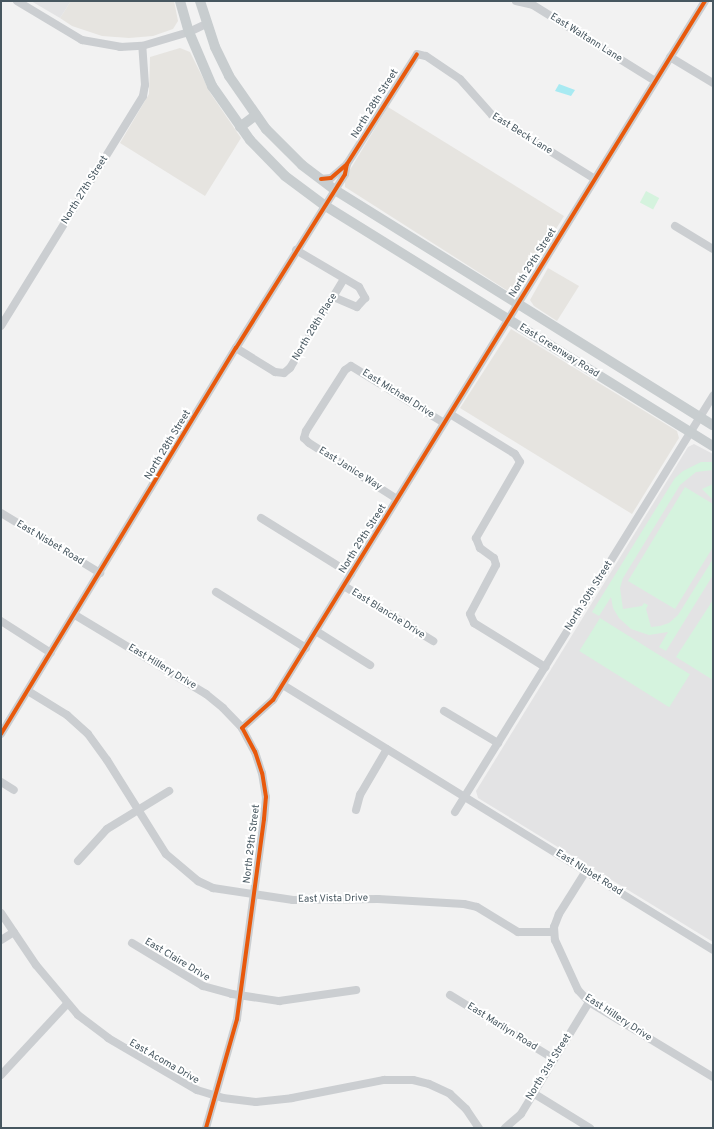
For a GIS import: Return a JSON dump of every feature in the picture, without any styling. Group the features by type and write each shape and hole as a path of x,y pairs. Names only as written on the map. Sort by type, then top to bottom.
{"main road":[{"name":"East Greenway Road","path":"180,1 189,32 212,86 240,127 286,176 324,205 713,446"},
{"name":"East Greenway Road","path":"200,1 206,24 229,76 256,115 279,143 321,179 335,190 713,425"},
{"path":"240,127 256,115"},
{"path":"390,246 402,232"}],"street":[{"path":"17,1 82,40 120,47 142,46 189,32 206,24"},
{"name":"East Waltann Lane","path":"516,1 533,5 655,81"},
{"name":"North 29th Street","path":"206,1128 237,1019 266,797 259,762 242,728 267,708 283,685 704,1"},
{"name":"North 27th Street","path":"1,326 143,96 145,85 142,46"},
{"name":"North 28th Street","path":"321,179 331,178 348,164 417,54"},
{"name":"East Beck Lane","path":"417,54 426,56 460,79 492,115 595,180"},
{"path":"670,56 713,83"},
{"name":"North 28th Street","path":"2,730 75,615 296,250 347,172 348,164"},
{"path":"675,226 713,249"},
{"path":"296,250 344,279 364,294 365,298 362,304 357,307 352,307 333,297"},
{"name":"North 28th Place","path":"236,348 275,372 284,373 290,368 344,279"},
{"name":"East Michael Drive","path":"304,438 306,431 345,370 351,366 444,423"},
{"name":"North 30th Street","path":"465,796 713,396"},
{"name":"East Michael Drive","path":"450,414 515,454 520,462 518,470 476,538 480,548 494,558 496,565 470,614 474,623 545,667"},
{"name":"East Janice Way","path":"304,438 397,499"},
{"name":"East Nisbet Road","path":"1,513 100,573"},
{"name":"East Blanche Drive","path":"261,518 351,574"},
{"name":"East Blanche Drive","path":"344,586 433,641"},
{"path":"216,592 306,648"},
{"name":"East Hillery Drive","path":"75,615 206,694 223,708 242,728"},
{"path":"1,621 51,653"},
{"path":"316,631 370,665"},
{"name":"East Nisbet Road","path":"283,685 713,950"},
{"name":"East Vista Drive","path":"28,691 67,715 88,734 107,760 166,854 188,875 212,888 254,895 307,901 378,899 464,904 477,907 518,932 554,932"},
{"path":"444,711 498,743"},
{"path":"356,810 360,795 387,749"},
{"path":"1,782 14,790"},
{"path":"78,861 107,829 169,791"},
{"path":"455,812 465,796"},
{"path":"554,932 559,914 586,872"},
{"name":"East Acoma Drive","path":"1,913 67,1004 108,1038 185,1084 216,1096 239,1101 269,1101 402,1079 425,1083 450,1094 466,1109 479,1128"},
{"path":"1,940 14,932"},
{"name":"East Hillery Drive","path":"554,932 558,946 578,990 589,1002 713,1077"},
{"name":"East Claire Drive","path":"132,943 203,986 241,996 279,1001 356,990"},
{"name":"East Marilyn Road","path":"450,995 554,1059"},
{"name":"North 31st Street","path":"505,1128 514,1121 533,1093 589,1002"},
{"path":"1,1075 67,1004"},
{"path":"533,1093 590,1128"}],"shaded area":[{"path":"31,1 71,1 60,18"},
{"path":"71,1 174,1 178,21 173,29 153,36 129,38 102,36 72,26 60,18"},
{"path":"180,48 190,52 211,94 241,138 205,196 120,143 149,94 150,57"},
{"path":"388,107 564,216 519,289 508,291 345,187 345,178"},
{"path":"548,268 579,286 557,321 534,306 530,300"},
{"path":"511,329 677,431 679,438 632,514 460,408"},
{"path":"694,444 713,454 713,942 478,798 476,791 688,447"}],"green space":[{"path":"646,191 659,198 653,210 640,202"},
{"path":"701,462 713,462 713,470 696,472 680,485 623,578 620,588 623,609 642,606 644,603 648,605 646,609 651,627 660,626 669,623 678,615 713,559 713,575 666,651 659,647 668,632 649,635 631,629 619,618 613,608 611,597 599,616 592,612 675,478 683,471"},
{"path":"713,484 713,500 702,489"},
{"path":"685,487 713,504 713,547 675,609 628,581"},
{"path":"713,600 713,680 676,657"},
{"path":"600,618 690,674 669,707 579,651"}],"water":[{"path":"559,84 575,90 571,96 555,91"}],"cycle path":[{"path":"206,1128 237,1019 266,797 262,773 255,752 242,728 273,700 705,1"},
{"path":"321,179 331,178 347,164 417,54"},
{"path":"1,734 236,348 345,174 347,164"}]}
